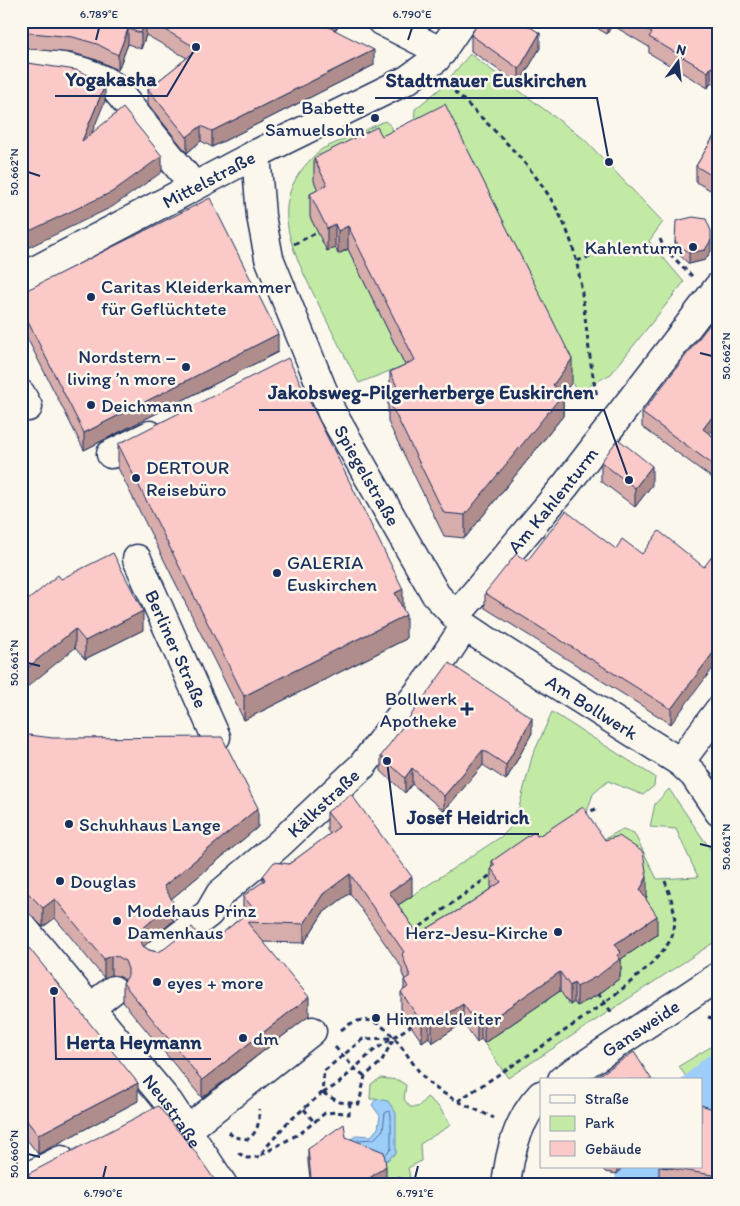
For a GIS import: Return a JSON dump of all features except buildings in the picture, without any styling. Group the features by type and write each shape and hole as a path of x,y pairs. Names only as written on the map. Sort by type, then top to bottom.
{"street":[{"path":"381,21 435,59"},
{"name":"Mittelstraße","path":"21,278 256,154 387,91 435,59 462,21"},
{"path":"21,63 85,71 107,81 194,186"},
{"name":"Spiegelstraße","path":"256,154 265,244 297,361 332,413 436,595 459,620"},
{"name":"Am Kahlenturm","path":"459,620 466,604 533,525 719,286"},
{"path":"111,454 172,424"},
{"name":"Berliner Straße","path":"137,559 216,737"},
{"name":"Am Bollwerk","path":"459,620 680,762 694,776 719,812"},
{"name":"Kälkstraße","path":"155,955 209,913 220,894 278,845 362,766 435,671 459,620"},
{"path":"680,762 719,710"},
{"name":"Neustraße","path":"21,925 90,1008 159,1109 187,1130 223,1185"},
{"name":"Gansweide","path":"565,1078 719,976"},
{"path":"90,1008 113,990"},
{"path":"187,1130 312,1031"},
{"path":"506,1185 508,1162 518,1130 533,1104 540,1096"},
{"path":"21,1180 87,1146"}],"path":[{"path":"435,59 544,186 566,227 577,262 593,378 606,433"},
{"path":"289,247 318,232"},
{"path":"660,239 664,248 690,274"},
{"path":"577,262 601,253"},
{"path":"577,817 596,809"},
{"path":"412,933 493,873"},
{"path":"458,1101 604,1002 634,979 671,938 674,916 665,881"},
{"path":"598,993 610,1011"},
{"path":"350,1023 364,1019 384,1026 430,1083 458,1101 496,1119"},
{"path":"258,1157 287,1123 322,1093 338,1084 372,1052 417,1021"},
{"path":"312,1031 329,1040 354,1068 365,1076"},
{"path":"322,1093 324,1072 363,1039 394,1038"},
{"path":"322,1093 340,1102 359,1104 365,1076 381,1062 394,1038"},
{"path":"238,1154 247,1158 258,1157 325,1114 337,1112 349,1114 350,1103"},
{"path":"304,1109 314,1122"}],"green space":[{"path":"470,54 584,139 663,222 649,241 684,282 611,374 589,386 579,397 561,359 414,123 415,109 441,88"},
{"path":"385,121 391,126 402,148 327,208 310,217 327,250 335,247 339,254 348,249 405,365 359,383 305,277 297,257 290,238 287,220 288,202 293,184 304,167 322,149"},
{"path":"552,712 655,777 654,786 643,795 608,781 593,794 582,826 491,886 494,891 430,953 389,911 502,836 515,823 532,757"},
{"path":"669,789 719,862 719,939 508,1078 484,1043 508,1027 506,1023 522,1012 525,1016 528,1013 526,1009 541,999 545,1003 548,1000 546,996 562,985 570,1005 574,1002 577,1006 581,1004 595,844 623,829 634,833 657,879 698,877 676,829 650,827 655,804"},
{"path":"719,1042 719,1065 702,1079 687,1078 679,1066"},
{"path":"381,1078 398,1080 406,1085 404,1099 410,1107 418,1107 427,1097 439,1107 451,1125 420,1144 421,1161 408,1168 410,1177 404,1180 398,1176 391,1180 390,1185 386,1179 384,1165 382,1164 396,1153 376,1099 370,1099 371,1084"}],"water":[{"path":"376,1099 388,1101 396,1113 396,1153 382,1164 351,1139 357,1135 371,1136 378,1128 380,1116 372,1105"}],"waterway":[{"path":"702,1095 719,1079"},
{"path":"641,1177 645,1168"}],"place":[{"name":"Yogakasha","path":"196,47"},
{"name":"Babette Samuelsohn","path":"375,118"},
{"name":"Stadtmauer Euskirchen","path":"609,162"},
{"name":"Kahlenturm","path":"693,247"},
{"name":"Caritas Kleiderkammer für Geflüchtete","path":"91,297"},
{"name":"Nordstern – living ’n more","path":"186,367"},
{"name":"Deichmann","path":"91,405"},
{"name":"DERTOUR Reisebüro","path":"136,478"},
{"name":"Jakobsweg-Pilgerherberge Euskirchen","path":"629,480"},
{"name":"GALERIA Euskirchen","path":"277,573"},
{"name":"Bollwerk Apotheke","path":"467,709"},
{"name":"Josef Heidrich","path":"387,761"},
{"name":"Schuhhaus Lange","path":"69,824"},
{"name":"Douglas","path":"60,881"},
{"name":"Modehaus Prinz Damenhaus","path":"117,921"},
{"name":"Herz-Jesu-Kirche","path":"558,932"},
{"name":"eyes + more","path":"157,982"},
{"name":"Herta Heymann","path":"54,991"},
{"name":"Himmelsleiter","path":"376,1018"},
{"name":"dm","path":"243,1038"}]}
